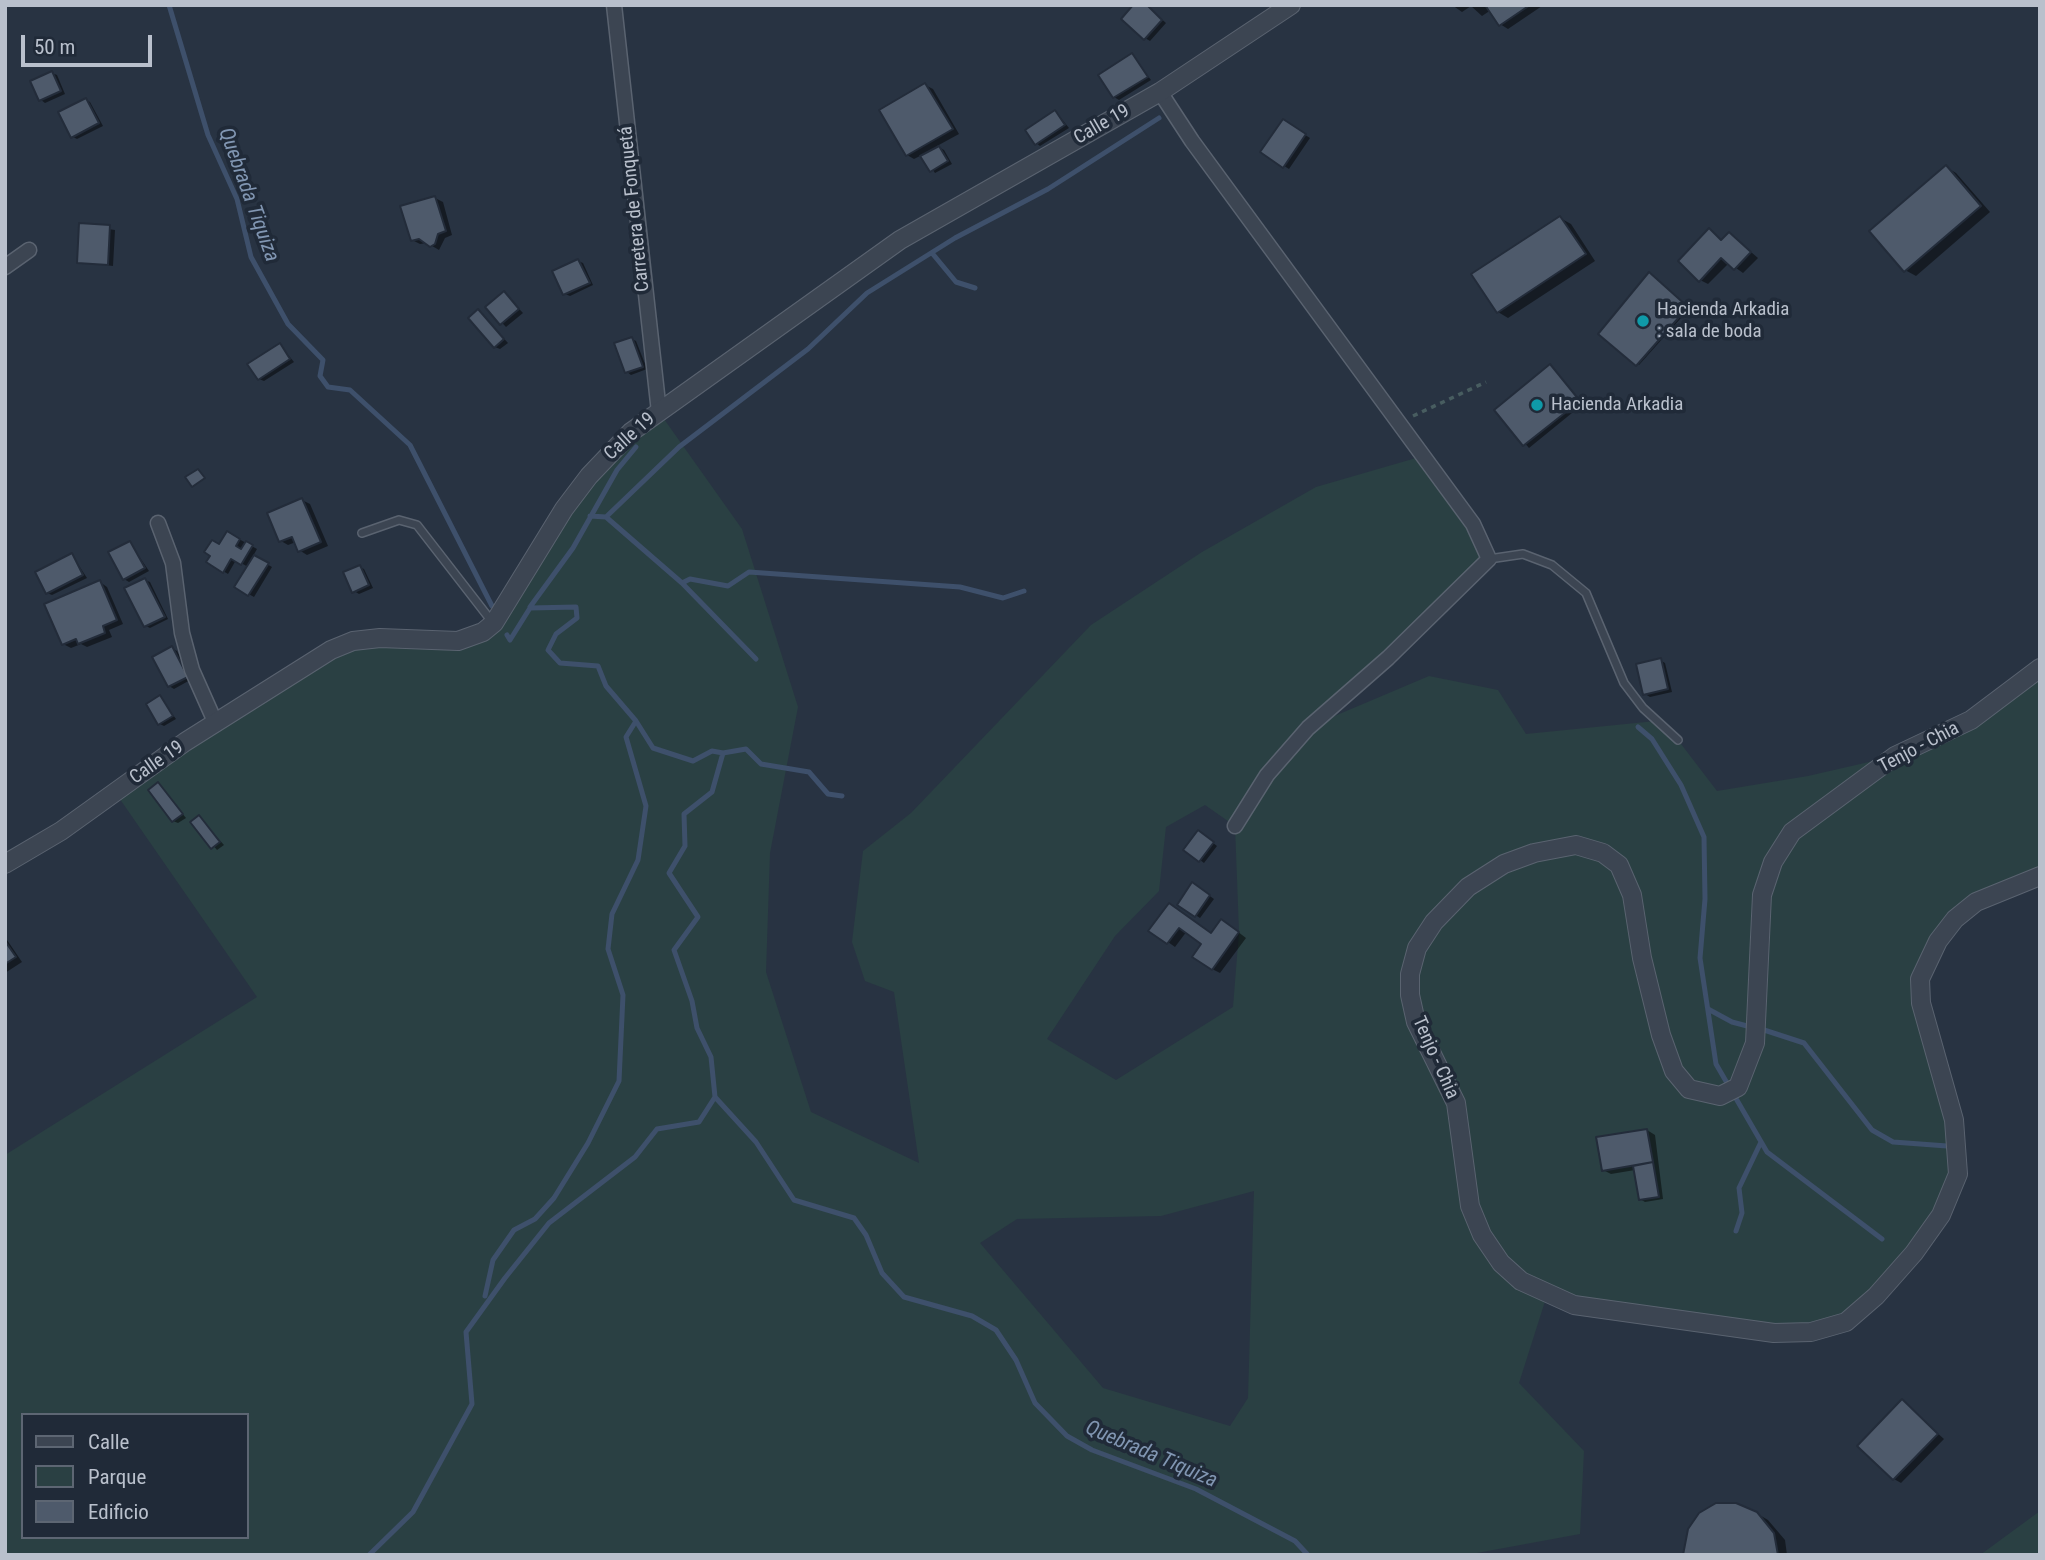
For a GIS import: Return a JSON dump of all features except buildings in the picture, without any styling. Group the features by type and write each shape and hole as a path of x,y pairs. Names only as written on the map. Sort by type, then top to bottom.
{"street":[{"name":"Carretera de Fonquetá","path":"614,5 659,412"},
{"name":"Calle 19","path":"5,864 61,831 186,742 331,649 353,641 380,638 458,641 483,632 494,624 564,509 589,476 631,432 901,240 1160,92 1291,5"},
{"path":"1160,92 1192,141 1473,524 1489,559 1388,658 1308,728 1267,775 1236,826"},
{"path":"5,267 29,250"},
{"path":"158,523 173,563 182,633 192,670 216,724"},
{"name":"Tenjo - Chia","path":"2040,668 1971,720 1895,756 1792,832 1773,862 1762,895 1755,1043 1738,1087 1720,1096 1689,1089 1674,1071 1661,1035 1642,958 1632,895 1619,865 1603,853 1576,845 1534,853 1504,864 1468,887 1434,922 1417,948 1410,974 1410,995 1416,1022 1456,1103 1470,1206 1482,1235 1501,1262 1521,1282 1574,1306 1774,1333 1811,1332 1846,1322 1876,1296 1914,1253 1941,1215 1958,1174 1955,1121 1921,1003 1920,979 1938,941 1955,919 1976,902 2040,876"}],"lane":[{"path":"362,533 399,520 417,525 494,624"},
{"path":"1489,559 1523,554 1552,565 1586,593 1624,683 1643,708 1678,740"}],"path":[{"path":"1399,423 1486,382"}],"green space":[{"path":"659,412 742,529 798,707 770,853 766,972 811,1112 919,1163 894,992 865,981 852,942 863,851 911,813 1091,625 1202,552 1316,487 1423,456 1489,559 1311,726 1429,676 1498,690 1526,734 1656,721 1678,740 1717,791 1808,776 1895,756 2040,668 2040,876 1976,902 1920,979 1958,1174 1876,1296 1811,1332 1547,1295 1519,1383 1584,1451 1580,1534 1466,1555 5,1555 5,1155 257,997 115,792 331,650 483,632 564,509","holes":["1205,805 1235,826 1239,932 1233,1007 1116,1080 1047,1039 1115,936 1159,891 1166,827","1254,1191 1248,1398 1230,1426 1103,1388 980,1243 1017,1219 1161,1216"]},
{"path":"2040,1511 2040,1555 1980,1555"}],"waterway":[{"name":"Quebrada Tiquiza","path":"169,5 208,135 237,199 251,257 288,324 323,360 320,376 328,387 350,390 410,445 492,606"},
{"path":"606,517 679,447 808,349 867,293 955,238 1048,189 1159,118"},
{"path":"932,253 956,282 975,288"},
{"path":"530,607 573,548 617,470 636,447"},
{"path":"590,516 606,517 682,583 690,579 728,586 749,572 960,587 1003,598 1024,591"},
{"path":"682,583 756,659"},
{"name":"Quebrada Tiquiza","path":"507,635 510,640 530,608 576,607 577,618 556,634 548,650 560,663 598,666 606,686 636,721 653,748 693,761 712,751 723,753 712,792 684,814 685,846 669,873 698,917 674,950 692,1001 697,1028 711,1057 715,1097 756,1142 794,1200 854,1218 866,1235 882,1273 904,1297 972,1316 996,1330 1016,1360 1035,1403 1067,1436 1092,1450 1196,1489 1295,1541 1308,1555"},
{"path":"485,1296 493,1260 514,1230 535,1219 554,1198 588,1143 619,1081 623,995 608,949 612,914 638,860 646,806 626,737 636,721"},
{"path":"1638,727 1652,739 1681,785 1704,837 1705,899 1700,958 1716,1064 1767,1152 1882,1239"},
{"path":"723,753 746,749 761,764 809,772 828,794 842,796"},
{"path":"1708,1009 1732,1022 1751,1027"},
{"path":"1761,1029 1804,1043 1872,1130 1893,1142 1947,1146"},
{"path":"369,1555 413,1512 472,1404 466,1332 505,1278 549,1223 635,1157 657,1129 699,1122 715,1097"},
{"path":"1736,1231 1742,1213 1739,1188 1761,1142"}],"place":[{"name":"Hacienda Arkadia : sala de boda","path":"1643,321"},
{"name":"Hacienda Arkadia","path":"1537,405"}]}
